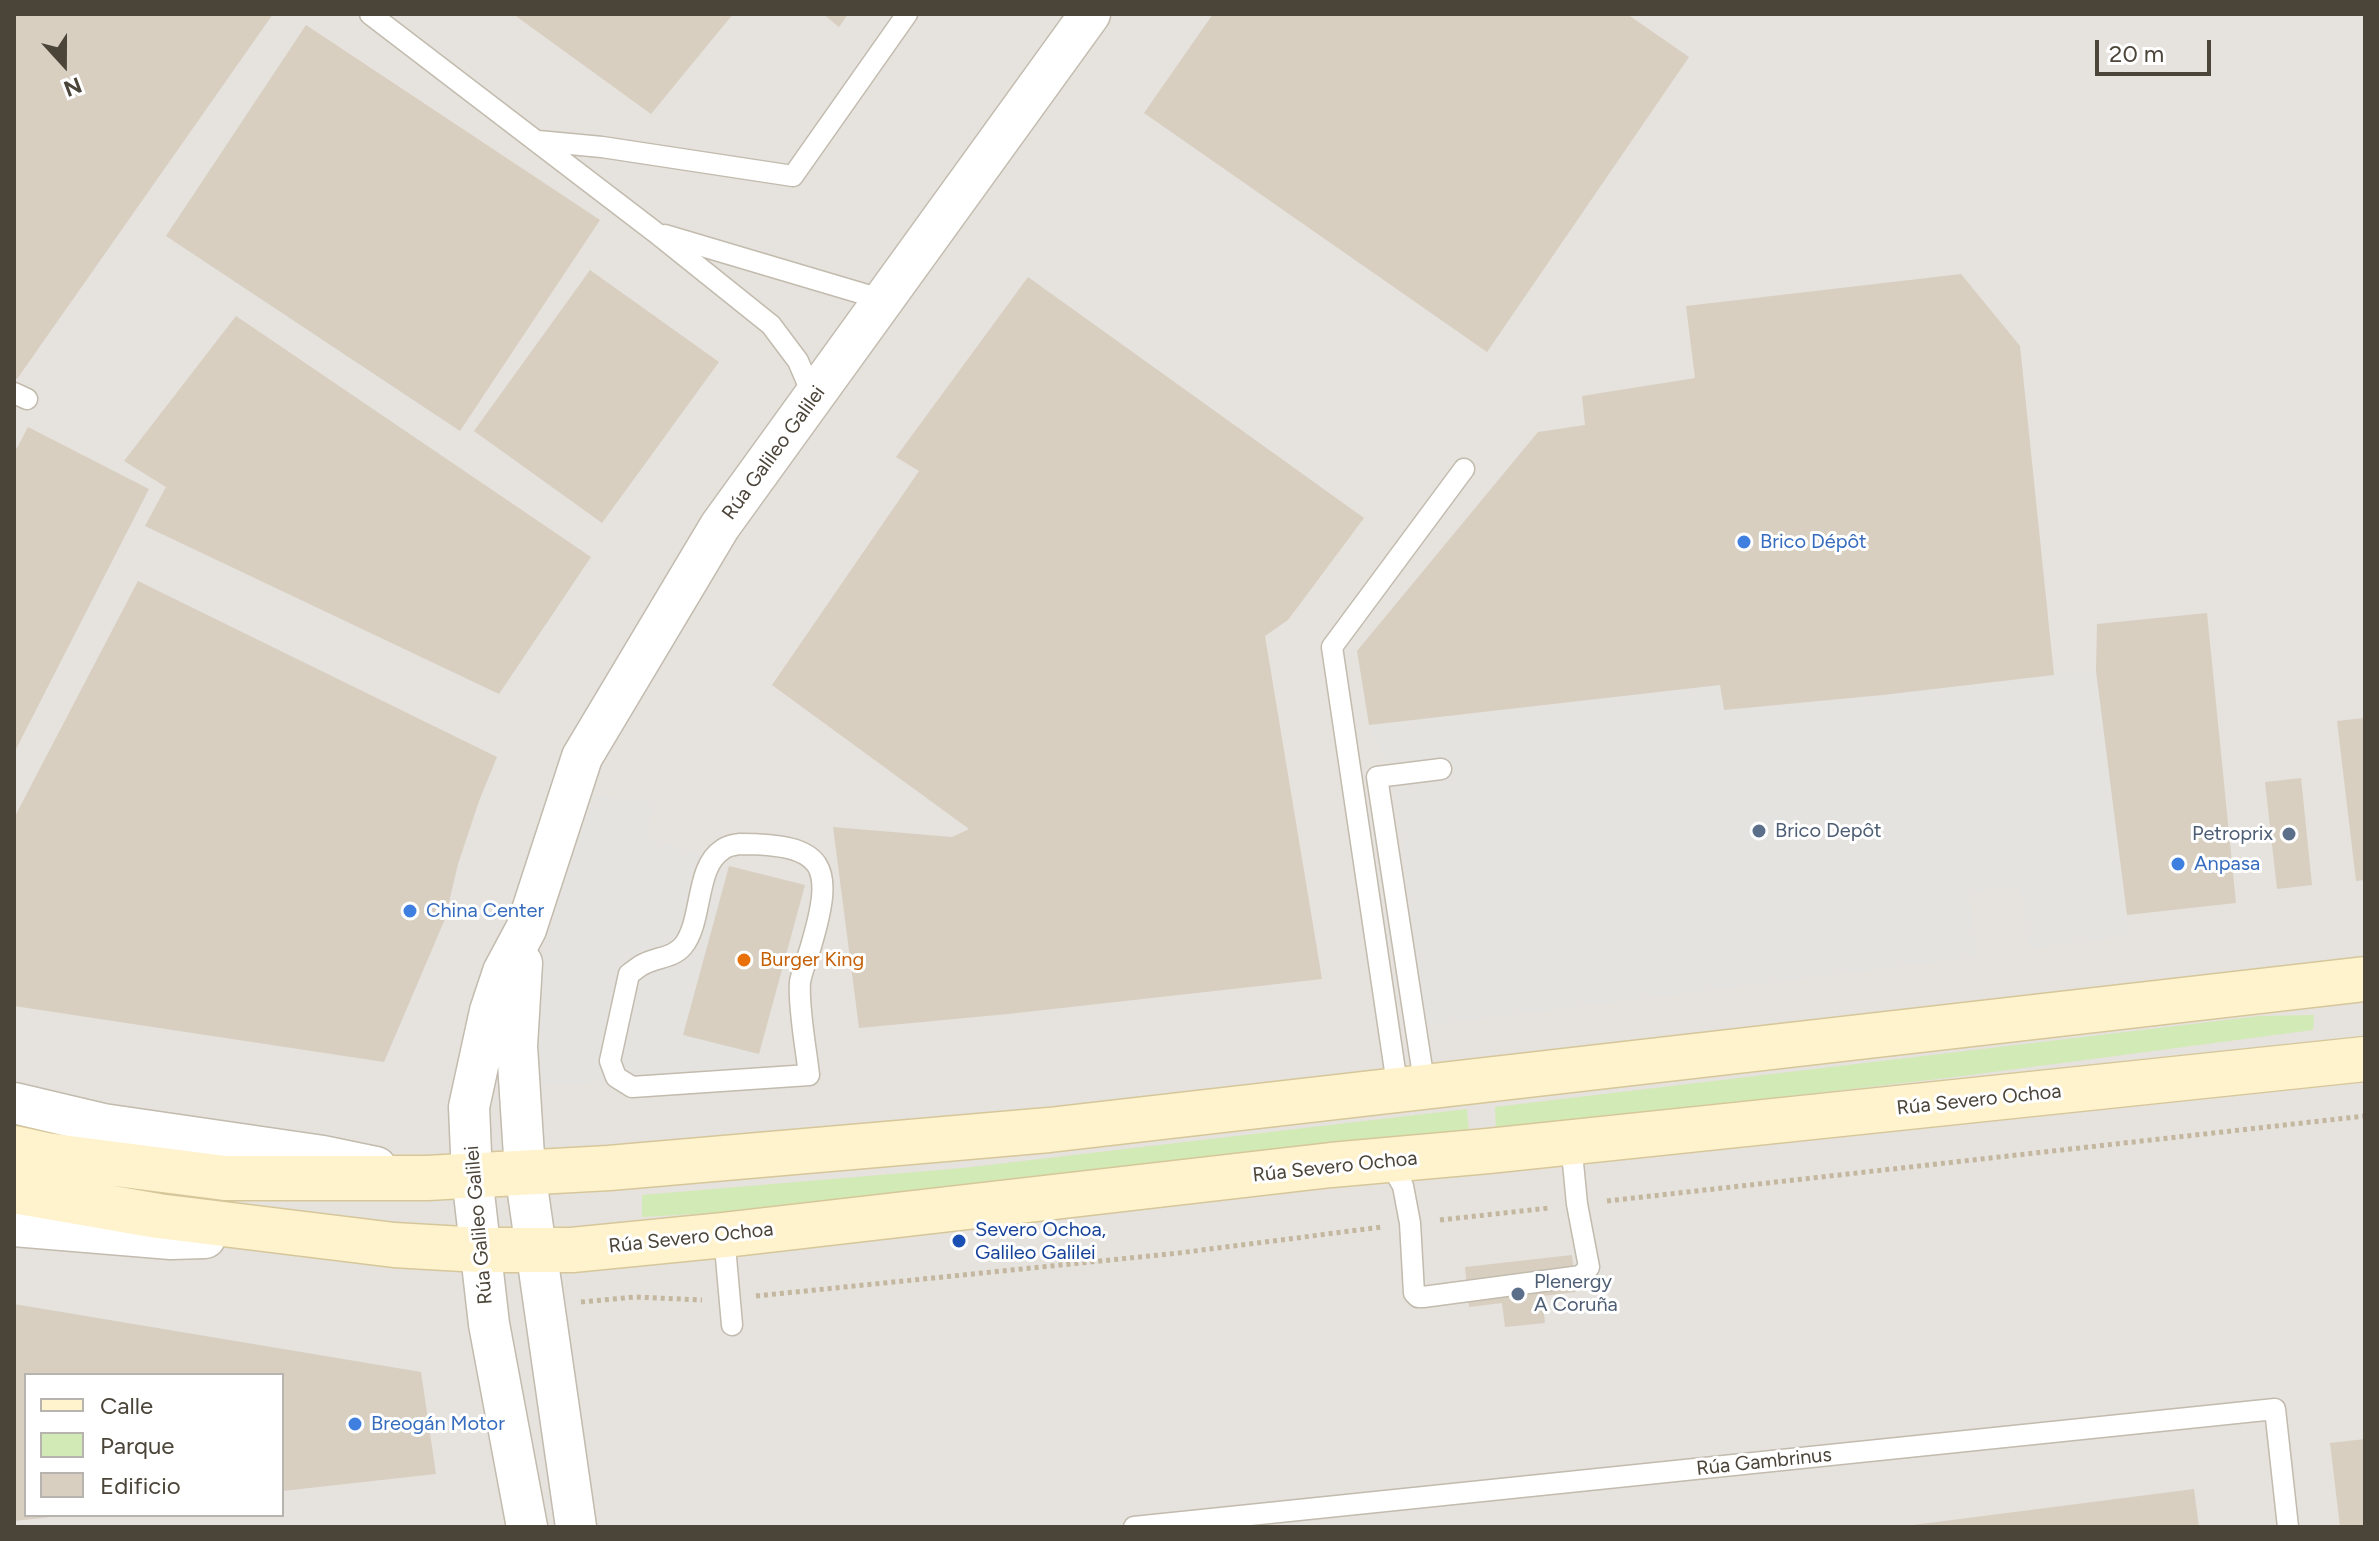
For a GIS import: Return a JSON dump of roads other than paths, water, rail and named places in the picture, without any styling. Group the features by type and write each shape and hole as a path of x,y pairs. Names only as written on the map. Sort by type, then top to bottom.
{"main road":[{"path":"14,1148 46,1155 225,1178 472,1176 1049,1130 2365,979"},
{"path":"1891,1109 1940,1092 1993,1081 2365,1035"},
{"name":"Rúa Severo Ochoa","path":"14,1191 158,1216 394,1245 480,1250 572,1250 1575,1140 2365,1059"}],"street":[{"name":"Rúa Galileo Galilei","path":"527,1527 489,1324 472,1176 469,1107 490,1011 503,972 526,929 582,757 720,526 1090,14"},
{"name":"Rúa Galileo Galilei","path":"526,929 517,1046 525,1172 576,1527"},
{"path":"14,1103 103,1124 323,1156 427,1178"},
{"name":"Rúa Severo Ochoa","path":"14,1226 171,1239 305,1235"}],"lane":[{"path":"370,14 771,325 798,361 814,398"},
{"path":"536,141 602,147 793,176 907,14"},
{"path":"655,232 884,300"},
{"path":"1412,1090 1348,763 1332,647 1464,469"},
{"path":"1348,763 1377,777 1441,769"},
{"path":"1377,777 1412,1090"},
{"path":"739,844 773,844 804,853 815,860 823,881 823,902 800,981 809,1075 632,1087 616,1077 610,1061 618,1016 629,974 644,964 676,953 686,944 712,860 722,849 739,844"},
{"path":"1388,1160 1403,1186 1410,1223 1414,1293 1423,1297 1581,1276 1587,1272 1589,1267 1573,1163 1575,1140"},
{"path":"724,1235 732,1325"},
{"name":"Rúa Gambrinus","path":"1134,1527 2275,1409 2288,1527"}],"place":[{"name":"Brico Dépôt","path":"1744,542"},
{"name":"Brico Depôt","path":"1759,831"},
{"name":"Petroprix","path":"2289,834"},
{"name":"Anpasa","path":"2178,864"},
{"name":"China Center","path":"410,911"},
{"name":"Burger King","path":"744,960"},
{"name":"Severo Ochoa, Galileo Galilei","path":"959,1241"},
{"name":"Plenergy A Coruña","path":"1518,1294"},
{"name":"Breogán Motor","path":"355,1424"}]}
